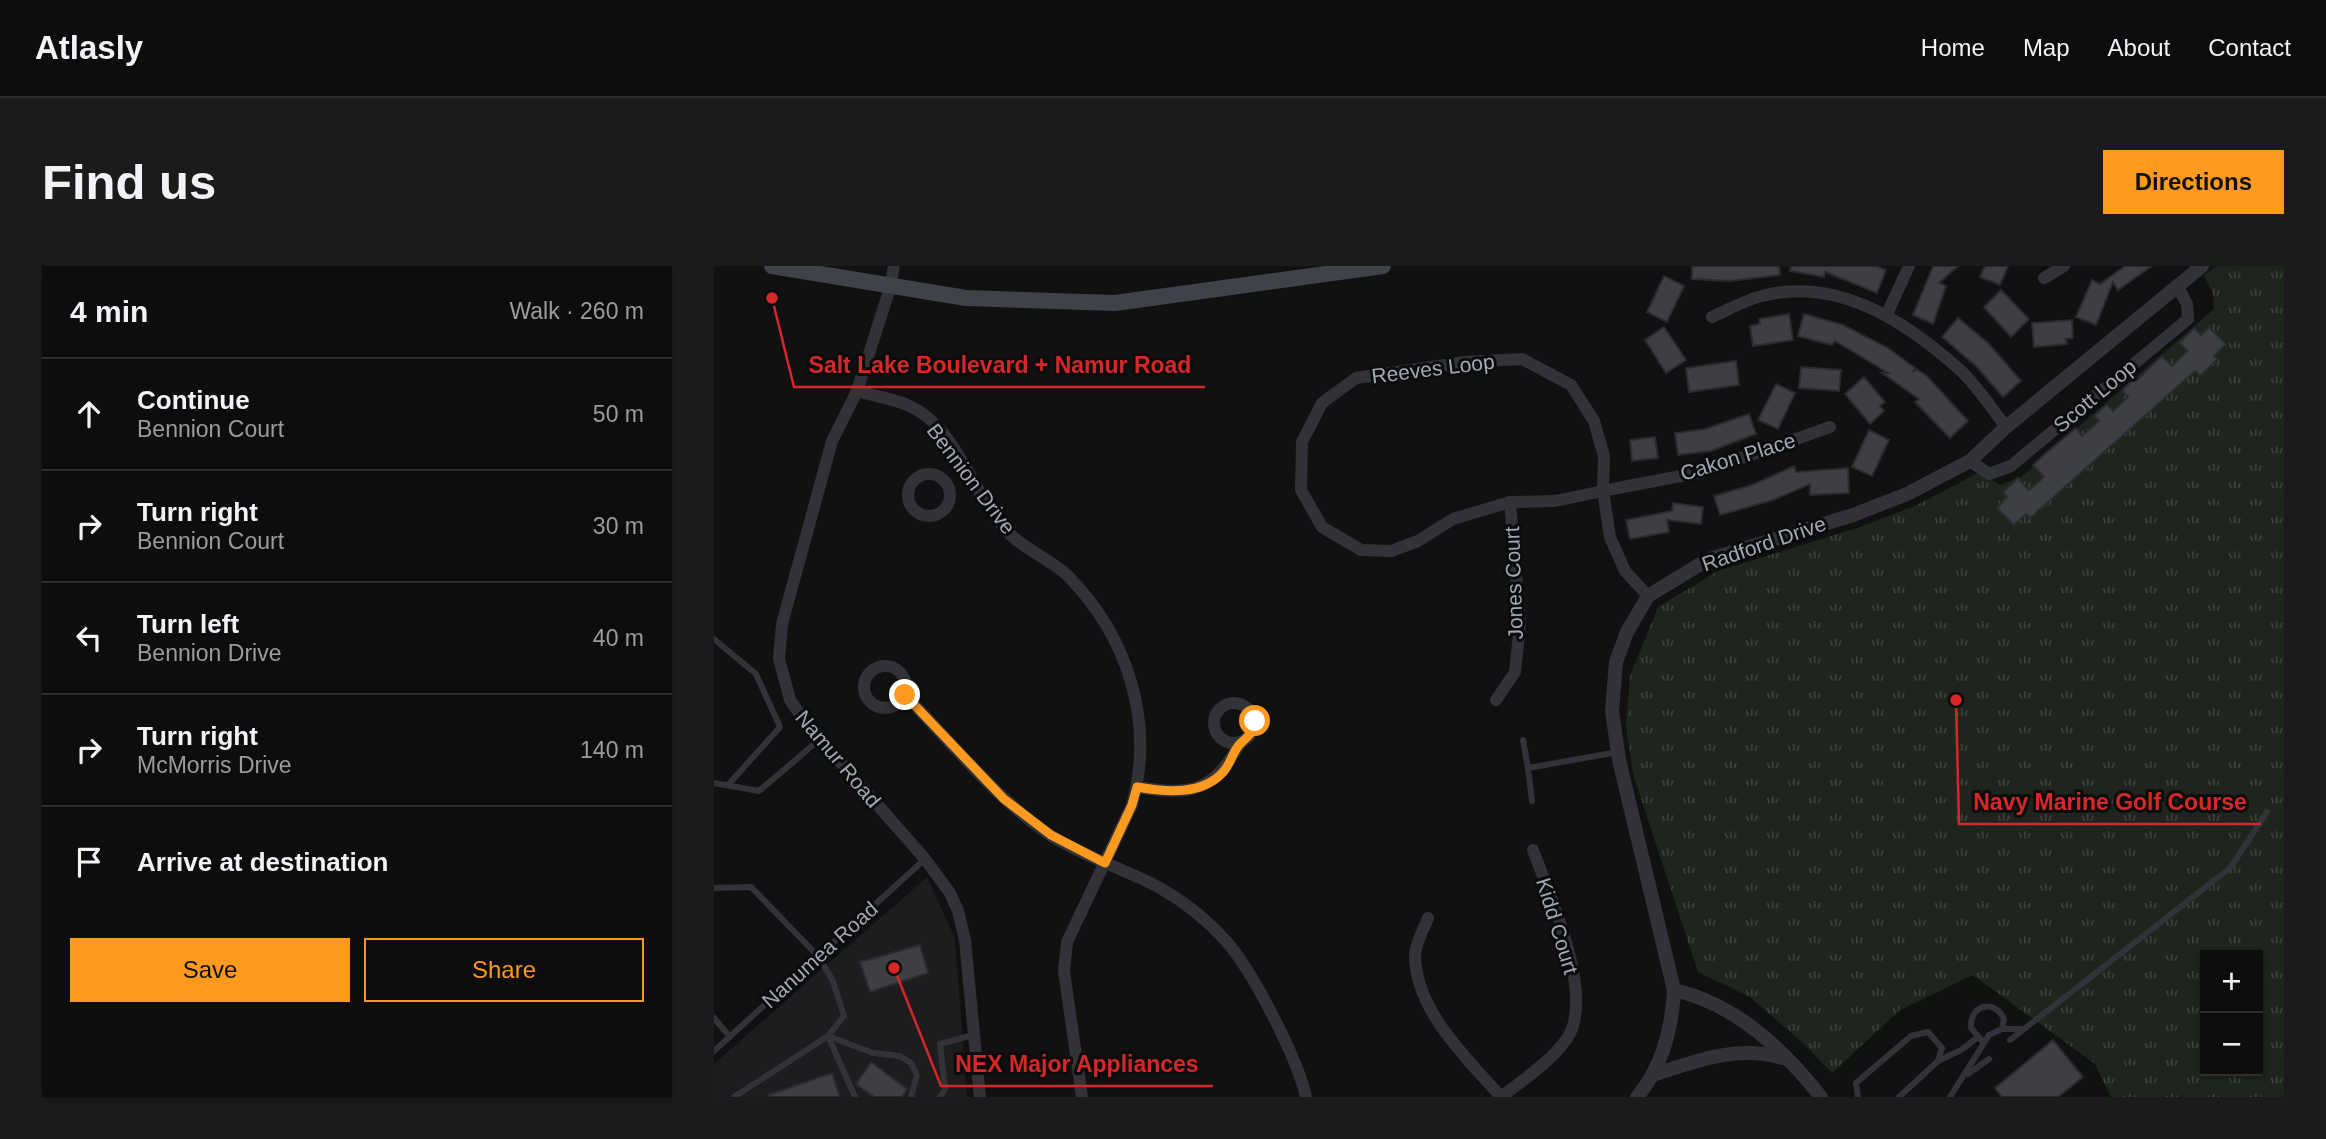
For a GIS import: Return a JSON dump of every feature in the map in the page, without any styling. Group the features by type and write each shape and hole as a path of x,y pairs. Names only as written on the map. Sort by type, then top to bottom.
{"main road":[{"path":"772,266 890,288 966,298 1115,303 1383,266"}],"street":[{"name":"Namur Road","path":"894,266 890,288 856,391 832,441 782,624 779,659 790,700 819,740 925,859 950,893 965,940 980,1097"},
{"path":"1887,314 1909,266"},
{"path":"2044,278 2064,266"},
{"name":"Radford Drive","path":"1637,1097 1653,1075 1672,1022 1674,990 1618,752 1612,711 1616,662 1627,632 1648,596 1707,560 1853,515 1907,494 1969,461 2006,427 2202,266"},
{"name":"Scott Loop","path":"1969,461 1989,474 2011,466 2188,319 2187,304 2177,285"},
{"path":"1712,317 1761,296 1797,291 1845,296 1887,314 1960,370 2006,427"},
{"name":"Reeves Loop","path":"1603,491 1555,501 1510,502 1452,519 1418,541 1391,551 1361,551 1322,527 1300,491 1302,442 1322,403 1356,378 1466,362 1522,359 1570,385 1594,421 1604,456 1603,491 1610,537 1625,571 1648,596"},
{"name":"Bennion Drive","path":"856,391 914,408 942,432 1012,536 1066,574 1095,606 1119,644 1140,711 1137,787 1132,805 1067,942 1064,971 1082,1097"},
{"name":"Cakon Place","path":"1603,491 1702,472 1830,428"},
{"path":"947,482 966,470"},
{"name":"Jones Court","path":"1496,700 1515,672 1520,624 1510,502"},
{"path":"905,695 1004,799 1051,835 1160,888 1193,909 1228,943 1269,1010 1301,1077 1306,1097"},
{"path":"1137,787 1170,792 1202,786 1223,772 1241,742"},
{"name":"Kidd Court","path":"1501,1097 1541,1066 1567,1039 1576,1011 1575,980 1533,850"},
{"path":"1428,918 1415,953 1422,991 1453,1044 1501,1097"},
{"path":"1674,990 1697,995 1734,1013 1788,1059 1821,1097"},
{"path":"1653,1075 1726,1054 1757,1051 1788,1059"}],"lane":[{"path":"714,639 756,674 780,727 728,785"},
{"path":"714,783 760,790 819,740"},
{"path":"1523,740 1532,801"},
{"path":"1528,768 1618,752"},
{"path":"2010,1040 2230,868 2267,812"},
{"name":"Nanumea Road","path":"714,1051 925,859"},
{"path":"714,888 751,887 818,956 833,981 844,1016 828,1037 734,1097"},
{"path":"1980,1039 1970,1023 1974,1012 1983,1006 1994,1006 2002,1014 2002,1029"},
{"path":"714,1018 730,1037"},
{"path":"1903,1096 1938,1062 2002,1029 2012,1031 2024,1028"},
{"path":"1858,1097 1856,1083 1911,1036 1928,1032 1942,1048 1938,1062"},
{"path":"940,1097 945,1089 940,1044 975,1034"},
{"path":"828,1037 855,1097"},
{"path":"828,1037 873,1053 900,1056 911,1063 917,1075 911,1097"},
{"path":"1967,1075 1980,1039"},
{"path":"1950,1097 1967,1075 1989,1059"}],"shaded area":[{"path":"927,877 955,938 967,1097 714,1097 714,1064"}],"green space":[{"path":"2217,266 2284,266 2284,1097 2111,1097 2095,1064 1973,975 1900,1010 1832,1073 1803,1043 1750,997 1698,972 1633,774 1626,725 1630,676 1658,607 1718,571 1863,526 1917,505 1980,472 2000,485 2021,477 2214,309 2213,294 2204,275"}],"building":[{"path":"1692,266 1779,266 1780,275 1730,281 1692,279"},
{"path":"1791,266 1876,266 1886,270 1877,293 1825,272 1824,277 1790,271"},
{"path":"1933,266 1958,266 1939,283 1946,286 1933,324 1913,315"},
{"path":"1985,266 2008,266 2000,285 1980,277"},
{"path":"2125,266 2152,266 2118,290 2113,282 2096,325 2076,317 2092,280 2100,284"},
{"path":"1664,276 1684,286 1667,322 1647,312"},
{"path":"2001,290 2029,319 2011,337 1984,307"},
{"path":"1789,314 1793,340 1753,346 1750,326 1760,324 1759,319"},
{"path":"1804,314 1843,325 1888,348 1915,368 1913,372 1916,369 1927,376 1968,421 1950,438 1915,402 1919,399 1882,373 1888,373 1835,341 1832,345 1798,336"},
{"path":"1958,318 1989,344 2021,381 2003,397 1977,367 1942,337"},
{"path":"2072,320 2073,338 2066,339 2067,344 2034,347 2032,323"},
{"path":"1664,327 1686,360 1666,373 1645,340"},
{"path":"2209,327 2226,344 2214,356 2218,359 2200,376 2195,371 2030,518 2026,514 2014,525 1997,508 2007,497 2003,492 2018,478 2029,490 2044,477 2033,465 2047,452 2076,428 2082,436 2099,421 2094,416 2107,404 2113,411 2128,397 2122,390 2134,379 2136,381 2162,356 2172,366 2187,351 2179,343 2194,328 2201,335"},
{"path":"1736,361 1739,385 1689,392 1686,368"},
{"path":"1801,367 1841,370 1839,391 1799,388"},
{"path":"1864,377 1885,402 1880,406 1884,411 1870,424 1845,394"},
{"path":"1776,384 1795,393 1778,429 1758,420"},
{"path":"1749,414 1756,434 1711,451 1678,455 1675,433 1705,429"},
{"path":"1869,430 1889,440 1872,476 1852,467"},
{"path":"1655,437 1658,458 1632,461 1630,440"},
{"path":"1794,466 1796,472 1848,468 1849,493 1810,495 1810,484 1773,500 1720,515 1714,496 1752,485"},
{"path":"1673,503 1703,507 1701,524 1667,520 1669,532 1630,539 1626,520 1672,511"},
{"path":"920,945 928,973 870,992 860,962"},
{"path":"2053,1040 2083,1077 2058,1097 2002,1097 1995,1088"},
{"path":"871,1062 907,1089 902,1097 874,1097 856,1084"},
{"path":"832,1073 840,1097 768,1097 768,1095"}],"place":[{"name":"Salt Lake Boulevard + Namur Road","path":"772,298"},
{"name":"Navy Marine Golf Course","path":"1956,700"},
{"name":"NEX Major Appliances","path":"894,968"}],"route":[{"path":"905,695 1004,799 1051,835 1105,863 1132,805 1137,787 1170,792 1202,786 1223,772 1241,742 1251,734 1255,721"}]}
